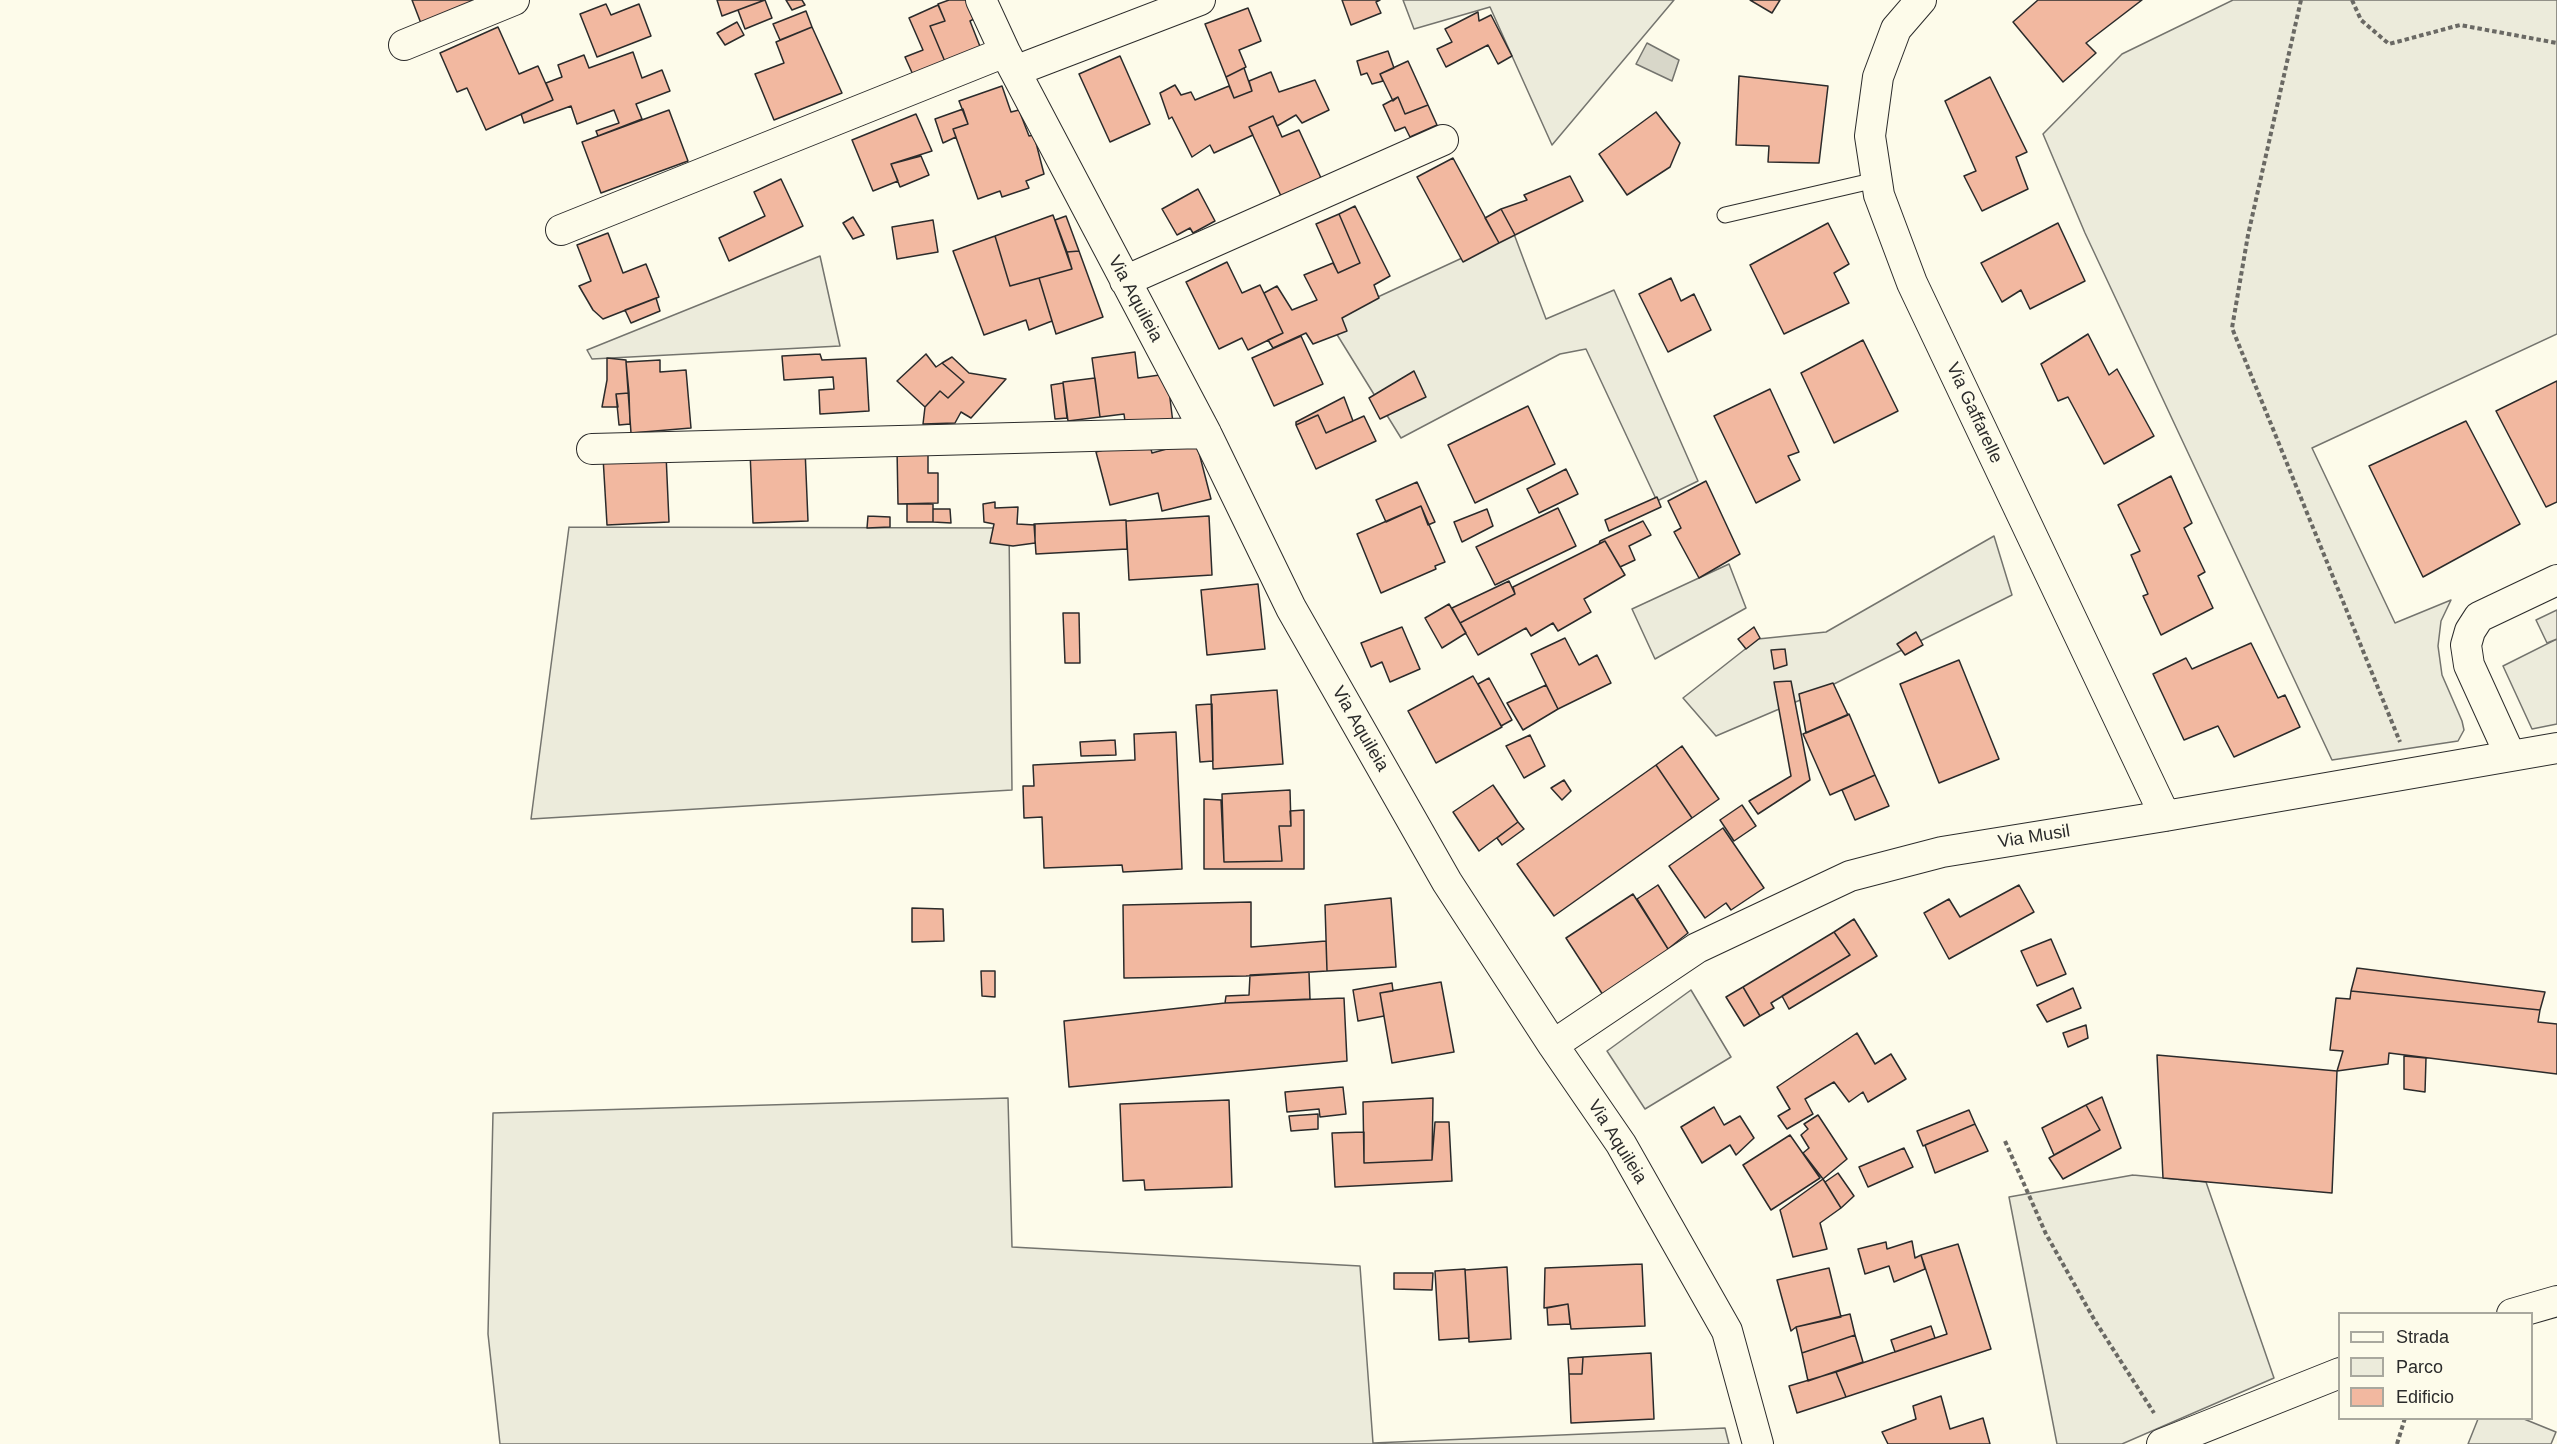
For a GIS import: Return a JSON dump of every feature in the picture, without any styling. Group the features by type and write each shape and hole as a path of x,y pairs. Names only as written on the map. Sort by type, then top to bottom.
{"street":[{"path":"404,45 514,0"},
{"name":"Via Aquileia","path":"981,0 1010,62 1206,433 1297,618 1447,882 1553,1045 1621,1144 1726,1331 1758,1444"},
{"path":"561,230 1010,62 1200,0"},
{"name":"Via Gaffarelle","path":"1921,0 1896,29 1878,77 1870,136 1879,195 1912,283 2165,816"},
{"path":"1125,280 1443,140"},
{"path":"592,449 1206,433"},
{"path":"2510,755 2469,665 2466,645 2470,631 2479,617 2557,580"},
{"name":"Via Musil","path":"1553,1045 1697,948 1850,876 1942,852 2557,748"},
{"path":"2519,1312 2557,1301"},
{"path":"2166,1442 2338,1374"}],"lane":[{"path":"1725,215 1876,180"}],"path":[{"path":"2301,0 2248,235 2232,328 2413,774"},
{"path":"2352,0 2361,20 2389,44 2460,25 2557,43"},
{"path":"2005,1141 2046,1234 2095,1321 2137,1385 2166,1442"},
{"path":"2397,1444 2406,1420"}],"green space":[{"path":"1403,0 1674,0 1552,145 1490,7 1414,29"},
{"path":"2233,0 2557,0 2557,334 2312,448 2395,623 2451,600 2441,621 2438,646 2442,675 2464,730 2458,741 2332,760 2085,233 2043,134 2122,54"},
{"path":"1514,234 1546,319 1614,290 1698,481 1657,501 1586,349 1560,354 1401,438 1328,320"},
{"path":"820,256 840,346 592,359 587,350"},
{"path":"569,527 1009,528 1012,790 531,819"},
{"path":"1994,536 2012,595 1812,695 1716,736 1683,698 1758,639 1826,632"},
{"path":"1729,564 1746,608 1655,659 1632,609"},
{"path":"2557,639 2557,724 2532,729 2503,666"},
{"path":"1691,990 1731,1057 1645,1109 1607,1051"},
{"path":"1008,1098 1012,1247 1360,1266 1373,1443 1725,1428 1729,1444 500,1444 488,1334 493,1113"},
{"path":"2133,1175 2206,1182 2274,1378 2122,1444 2057,1444 2009,1197"},
{"path":"2478,1420 2526,1420 2556,1432 2551,1444 2468,1444"}],"shaded area":[{"path":"1647,43 1679,60 1672,81 1636,64"},
{"path":"2557,610 2557,639 2547,643 2536,620"}],"building":[{"path":"412,0 471,0 473,7 422,26"},
{"path":"717,0 762,0 762,1 722,16"},
{"path":"765,0 772,18 745,29 738,10"},
{"path":"786,0 802,0 805,5 792,10"},
{"path":"949,0 968,0 976,18 970,21 981,49 946,64 930,26 945,21 938,4"},
{"path":"1342,0 1380,0 1376,2 1381,13 1351,25"},
{"path":"1750,0 1780,0 1772,13"},
{"path":"2038,0 2142,0 2086,43 2096,53 2063,82 2013,22"},
{"path":"606,4 611,15 639,4 651,36 597,57 580,14"},
{"path":"938,5 945,21 930,26 946,64 914,77 905,57 923,50 909,18"},
{"path":"1248,8 1261,41 1239,50 1246,67 1226,77 1205,24"},
{"path":"806,11 812,27 780,40 773,24"},
{"path":"1478,12 1479,21 1491,15 1512,56 1498,64 1488,45 1446,67 1437,49 1452,42 1445,29"},
{"path":"737,22 744,35 725,45 717,33"},
{"path":"498,27 519,74 538,66 553,100 486,130 467,88 457,92 440,53"},
{"path":"812,27 842,93 774,120 755,74 784,63 776,42"},
{"path":"1388,51 1394,68 1380,74 1383,81 1372,84 1367,73 1361,75 1357,61"},
{"path":"633,52 642,78 662,70 670,91 636,104 642,119 598,136 596,131 619,123 614,110 577,124 571,106 524,123 521,114 553,100 546,83 562,77 558,65 584,55 589,68"},
{"path":"1120,56 1150,124 1110,142 1079,74"},
{"path":"1408,61 1428,105 1405,114 1398,97 1393,101 1380,74"},
{"path":"1244,68 1252,91 1234,98 1226,77"},
{"path":"1271,72 1279,92 1315,80 1329,110 1302,123 1296,115 1277,126 1273,116 1249,127 1253,135 1214,153 1210,145 1192,157 1172,117 1169,119 1160,93 1175,85 1181,95 1191,92 1195,100 1229,86 1234,98 1252,91 1249,81"},
{"path":"1739,76 1828,86 1819,163 1768,162 1769,146 1736,145"},
{"path":"1990,77 2027,152 2016,157 2028,189 1982,211 1964,176 1976,171 1945,101"},
{"path":"1002,86 1011,112 1019,110 1029,136 1034,135 1044,174 1026,181 1029,188 1002,197 1000,191 978,199 953,129 968,124 959,101"},
{"path":"1398,97 1405,114 1428,105 1437,125 1410,137 1405,127 1395,131 1383,105"},
{"path":"963,109 968,124 953,129 956,137 943,143 935,119"},
{"path":"669,110 688,161 601,193 582,142"},
{"path":"1656,112 1680,143 1670,167 1627,195 1599,154"},
{"path":"916,114 932,151 891,164 898,181 873,191 852,140"},
{"path":"1273,116 1282,137 1299,130 1321,178 1281,196 1249,127"},
{"path":"921,156 929,175 900,187 891,164"},
{"path":"1453,158 1499,243 1463,262 1417,177"},
{"path":"1570,176 1583,201 1515,235 1501,209 1527,200 1524,195"},
{"path":"781,179 803,226 729,261 719,238 765,216 754,192"},
{"path":"1198,189 1215,221 1193,233 1190,228 1177,235 1162,209"},
{"path":"1355,206 1390,276 1374,285 1379,298 1342,318 1347,331 1313,344 1306,333 1273,348 1268,340 1283,333 1264,293 1277,286 1292,310 1317,300 1304,275 1333,263 1338,273 1360,263 1339,214"},
{"path":"1501,209 1515,235 1499,243 1485,218"},
{"path":"1339,214 1360,263 1338,273 1316,224"},
{"path":"1053,215 1072,269 1010,286 995,236"},
{"path":"1066,216 1079,251 1067,252 1055,220"},
{"path":"853,217 864,235 853,239 843,223"},
{"path":"933,220 938,252 897,259 892,227"},
{"path":"1828,223 1849,264 1834,273 1849,303 1784,334 1750,265"},
{"path":"2058,223 2085,281 2030,309 2021,290 2002,302 1981,263"},
{"path":"608,233 623,273 646,264 659,297 603,319 593,310 579,286 591,281 577,245"},
{"path":"995,236 1010,286 1039,278 1052,321 1029,330 1026,320 984,335 953,251"},
{"path":"1079,251 1103,317 1056,334 1039,278 1072,269 1067,252"},
{"path":"1227,262 1242,293 1260,285 1283,333 1248,350 1242,338 1219,349 1186,282"},
{"path":"1671,278 1681,301 1694,294 1711,330 1668,352 1639,294"},
{"path":"656,298 660,311 631,323 625,310"},
{"path":"2088,334 2109,375 2117,369 2154,436 2104,464 2068,397 2058,401 2041,364"},
{"path":"1301,336 1323,384 1274,406 1252,358"},
{"path":"1863,340 1898,411 1834,443 1801,373"},
{"path":"1135,352 1138,378 1167,374 1173,423 1126,429 1124,414 1100,417 1092,358"},
{"path":"820,354 822,360 866,358 869,411 820,414 819,390 834,389 833,377 784,380 782,356"},
{"path":"926,354 936,367 942,363 964,382 948,398 940,391 925,407 897,381"},
{"path":"952,357 969,373 1006,379 971,418 961,412 955,423 923,424 925,407 940,391 948,398 964,382 942,363"},
{"path":"607,358 626,360 629,393 616,394 618,407 602,407 607,380"},
{"path":"660,360 660,372 686,370 691,428 631,433 626,362"},
{"path":"1414,371 1426,397 1380,419 1369,398"},
{"path":"1095,378 1100,417 1068,421 1063,382"},
{"path":"2557,381 2557,502 2546,507 2496,411"},
{"path":"1063,383 1067,418 1055,419 1051,385"},
{"path":"1770,389 1799,452 1788,456 1800,480 1756,503 1714,416"},
{"path":"629,393 630,424 619,425 616,394"},
{"path":"1344,397 1353,421 1326,433 1318,415 1296,425 1296,422"},
{"path":"1528,406 1555,464 1475,503 1448,445"},
{"path":"1318,415 1326,433 1364,416 1376,441 1316,469 1296,425"},
{"path":"2466,421 2520,524 2423,577 2369,466"},
{"path":"1148,438 1152,453 1196,441 1211,499 1162,511 1158,493 1110,505 1096,452"},
{"path":"928,447 928,473 938,473 938,503 898,504 897,448"},
{"path":"805,449 808,521 753,523 750,452"},
{"path":"666,454 669,522 607,525 603,457"},
{"path":"1566,469 1578,494 1539,513 1527,489"},
{"path":"2171,476 2192,523 2184,528 2205,572 2198,576 2213,608 2161,635 2143,596 2148,594 2131,555 2140,551 2118,505"},
{"path":"1706,481 1740,554 1699,578 1674,532 1681,528 1668,501"},
{"path":"1417,482 1435,522 1428,525 1421,506 1386,522 1376,500"},
{"path":"1657,497 1661,507 1609,531 1605,520"},
{"path":"995,502 995,508 1018,507 1017,524 1035,525 1035,543 1013,546 990,543 994,524 984,522 983,504"},
{"path":"907,504 933,504 933,522 907,522"},
{"path":"1421,506 1445,562 1435,566 1436,569 1381,593 1357,534"},
{"path":"1558,508 1576,546 1495,585 1476,547"},
{"path":"933,509 950,509 951,523 933,522"},
{"path":"1487,509 1493,526 1462,542 1454,522"},
{"path":"868,516 890,517 890,527 867,528"},
{"path":"1209,516 1212,575 1129,580 1126,521"},
{"path":"1126,520 1127,549 1036,554 1034,524"},
{"path":"1643,521 1651,535 1629,546 1635,560 1620,567 1605,541 1599,544 1600,541"},
{"path":"1605,541 1625,575 1584,599 1591,612 1558,631 1553,623 1531,636 1526,628 1478,655 1460,623 1515,594 1513,587"},
{"path":"1509,581 1515,594 1460,623 1452,608"},
{"path":"1258,584 1265,649 1207,655 1201,590"},
{"path":"1449,604 1466,633 1442,648 1425,618"},
{"path":"1063,613 1079,613 1080,663 1065,663"},
{"path":"1402,627 1420,669 1390,682 1382,662 1371,667 1361,643"},
{"path":"1754,627 1760,638 1746,649 1738,639"},
{"path":"1916,632 1923,645 1905,655 1897,644"},
{"path":"1565,638 1579,665 1597,655 1611,683 1558,709 1531,654"},
{"path":"2251,643 2278,698 2285,695 2300,727 2234,757 2218,726 2184,740 2153,674 2186,658 2192,669"},
{"path":"1785,649 1787,665 1774,669 1771,650"},
{"path":"1959,660 1999,759 1939,783 1900,684"},
{"path":"1473,676 1502,727 1436,763 1408,711"},
{"path":"1489,678 1512,720 1501,726 1478,684"},
{"path":"1791,681 1810,780 1758,814 1749,801 1791,776 1774,682"},
{"path":"1833,683 1848,715 1806,733 1799,694"},
{"path":"1546,685 1558,709 1523,730 1507,703"},
{"path":"1277,690 1283,764 1213,769 1211,695"},
{"path":"1212,704 1213,761 1200,762 1196,705"},
{"path":"1849,714 1875,775 1830,795 1803,734"},
{"path":"1176,732 1182,869 1123,872 1122,865 1044,868 1042,817 1024,818 1023,786 1034,786 1033,765 1135,760 1134,734"},
{"path":"1530,735 1545,766 1524,778 1506,746"},
{"path":"1115,740 1116,755 1081,756 1080,742"},
{"path":"1682,746 1719,799 1692,818 1656,765"},
{"path":"1656,765 1692,818 1554,916 1517,864"},
{"path":"1875,775 1889,806 1855,820 1842,790"},
{"path":"1564,780 1571,791 1562,800 1551,788"},
{"path":"1493,785 1518,822 1479,851 1453,812"},
{"path":"1290,790 1291,826 1279,826 1282,861 1224,862 1222,794"},
{"path":"1204,799 1221,800 1224,862 1282,861 1279,826 1291,826 1290,811 1304,810 1304,869 1204,869"},
{"path":"1742,805 1756,826 1734,841 1720,820"},
{"path":"1518,822 1524,829 1502,845 1497,838"},
{"path":"1723,828 1764,888 1731,910 1726,903 1705,918 1669,866"},
{"path":"1658,885 1688,933 1668,949 1637,899"},
{"path":"2019,885 2034,912 1949,959 1924,913 1949,899 1960,917"},
{"path":"1633,894 1670,952 1603,995 1566,938"},
{"path":"1391,898 1396,967 1327,971 1325,905"},
{"path":"1251,902 1251,947 1326,941 1327,971 1246,976 1124,978 1123,905"},
{"path":"912,908 943,909 944,941 912,942"},
{"path":"1854,919 1877,956 1789,1009 1782,996 1850,955 1834,932"},
{"path":"1834,932 1850,955 1771,1003 1774,1008 1760,1016 1743,987"},
{"path":"2051,939 2066,974 2037,986 2021,951"},
{"path":"2357,968 2545,992 2540,1010 2351,991"},
{"path":"981,971 995,971 995,997 982,996"},
{"path":"1309,972 1310,999 1225,1003 1226,996 1249,995 1250,975"},
{"path":"1441,982 1454,1052 1392,1063 1380,993"},
{"path":"1392,983 1393,991 1380,993 1384,1016 1358,1021 1353,990"},
{"path":"1743,987 1760,1016 1744,1026 1726,997"},
{"path":"2073,988 2081,1008 2047,1022 2037,1005"},
{"path":"2351,991 2540,1010 2538,1022 2557,1024 2557,1074 2389,1053 2388,1064 2337,1071 2343,1051 2330,1050 2336,998 2350,999"},
{"path":"1344,998 1347,1061 1069,1087 1064,1021 1225,1003"},
{"path":"2086,1025 2088,1038 2068,1047 2063,1033"},
{"path":"1857,1033 1875,1064 1891,1054 1906,1079 1868,1102 1863,1092 1849,1102 1834,1082 1805,1099 1813,1114 1787,1129 1778,1116 1790,1109 1777,1087"},
{"path":"2157,1055 2337,1071 2332,1193 2163,1178"},
{"path":"2404,1056 2426,1058 2425,1092 2404,1089"},
{"path":"1343,1087 1346,1114 1320,1117 1319,1109 1287,1112 1285,1092"},
{"path":"2102,1097 2121,1148 2063,1179 2049,1158 2100,1130 2086,1105"},
{"path":"1433,1098 1432,1160 1364,1163 1363,1102"},
{"path":"1229,1100 1232,1187 1145,1190 1144,1180 1123,1181 1120,1104"},
{"path":"2086,1105 2100,1130 2054,1155 2042,1128"},
{"path":"1714,1107 1724,1125 1740,1116 1754,1138 1736,1155 1730,1145 1702,1163 1681,1127"},
{"path":"1969,1110 1975,1124 1923,1146 1917,1131"},
{"path":"1318,1114 1318,1129 1291,1131 1289,1116"},
{"path":"1818,1115 1847,1159 1823,1179 1803,1153 1809,1148 1801,1135 1808,1129 1804,1124"},
{"path":"1435,1122 1449,1122 1452,1181 1335,1187 1332,1133 1364,1132 1364,1163 1432,1160"},
{"path":"1975,1124 1988,1151 1935,1173 1925,1145"},
{"path":"1790,1135 1820,1178 1771,1210 1743,1165"},
{"path":"1904,1148 1913,1167 1868,1187 1859,1167"},
{"path":"1838,1173 1854,1196 1841,1208 1825,1182"},
{"path":"1823,1179 1841,1208 1820,1223 1827,1249 1793,1257 1780,1210"},
{"path":"1912,1241 1915,1258 1921,1255 1925,1269 1894,1282 1889,1266 1865,1274 1858,1249 1886,1242 1887,1249"},
{"path":"1958,1244 1991,1349 1846,1397 1836,1372 1947,1334 1921,1255"},
{"path":"1642,1264 1645,1326 1571,1329 1568,1304 1544,1308 1545,1268"},
{"path":"1507,1267 1511,1339 1469,1342 1465,1270"},
{"path":"1829,1268 1841,1317 1796,1327 1791,1331 1777,1280"},
{"path":"1465,1269 1469,1338 1439,1340 1435,1271"},
{"path":"1394,1273 1433,1273 1432,1290 1394,1289"},
{"path":"1568,1304 1570,1324 1548,1325 1547,1308"},
{"path":"1850,1314 1855,1335 1802,1353 1796,1327"},
{"path":"1931,1326 1935,1338 1895,1352 1891,1340"},
{"path":"1855,1335 1863,1362 1808,1381 1802,1353"},
{"path":"1651,1353 1654,1419 1571,1423 1569,1374 1582,1374 1583,1357"},
{"path":"1583,1357 1582,1374 1569,1374 1568,1358"},
{"path":"1836,1372 1846,1397 1797,1413 1789,1386"},
{"path":"1941,1396 1950,1429 1983,1418 1990,1444 1888,1444 1882,1432 1916,1419 1913,1406"}]}
